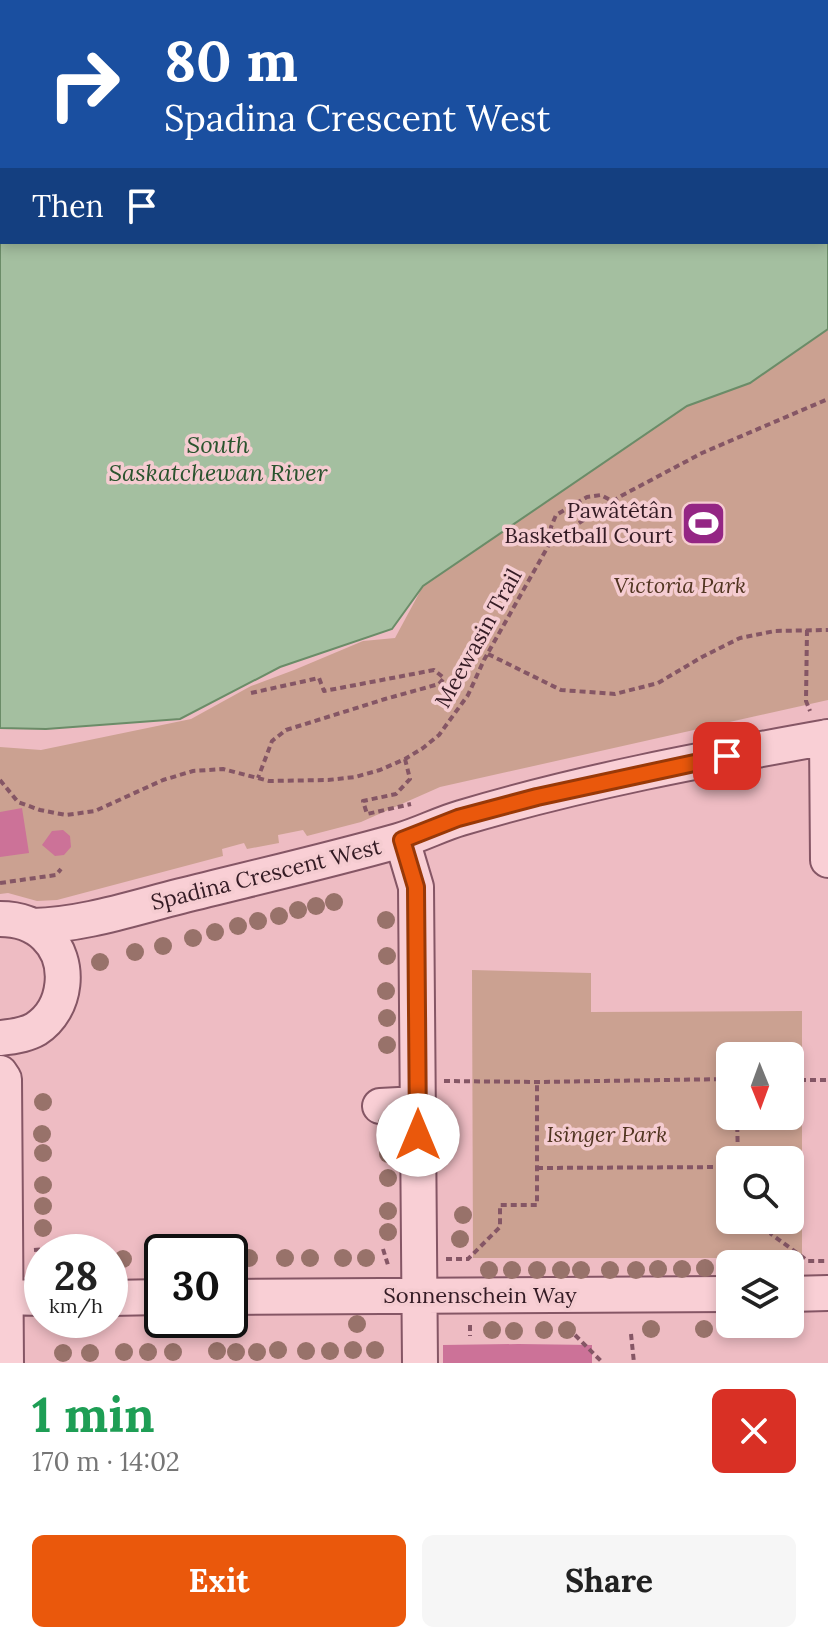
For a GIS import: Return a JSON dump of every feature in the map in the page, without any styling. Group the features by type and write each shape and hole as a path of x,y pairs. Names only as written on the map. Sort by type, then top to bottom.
{"street":[{"name":"Spadina Crescent West","path":"16,922 50,925 125,910 402,840 458,818 537,797 822,729"},
{"path":"822,729 828,860"},
{"path":"402,840 416,887 418,1104 403,1260 420,1296 420,1363"},
{"name":"Spadina Crescent West","path":"13,1036 37,1029 50,1017 59,1002 64,976 71,961 125,910"},
{"name":"Spadina Crescent West","path":"16,922 47,937 57,951 64,976"},
{"path":"6,1363 2,1076 14,1064 13,1036"},
{"path":"380,1106 418,1104"},
{"path":"804,1294 828,1293"},
{"name":"Sonnenschein Way","path":"248,1297 716,1294"},
{"path":"5,1297 24,1298"}],"path":[{"name":"Meewasin Trail","path":"0,780 18,802 66,815 95,811 163,780 193,771 223,769 269,781 328,780 355,777 405,759 439,735 468,695 551,541 612,501 702,453 828,399"},
{"path":"551,541 551,527 556,515 587,497 601,495 612,501"},
{"path":"807,630 806,701 822,729"},
{"path":"488,654 561,690 615,694 658,683 740,638 775,631 828,630"},
{"path":"251,693 319,678 324,691 434,670 444,678 439,684 286,730 272,741 258,778"},
{"path":"401,806 367,814 363,801 396,794 410,779 405,759"},
{"path":"0,883 56,875 61,869"},
{"path":"469,1081 716,1079"},
{"path":"804,1080 828,1080"},
{"path":"403,1260 468,1259 500,1227 500,1205 537,1205 537,1082"},
{"path":"537,1168 716,1167"},
{"path":"771,1234 808,1261 828,1261"},
{"path":"631,1334 634,1363"},
{"path":"575,1335 603,1363"}],"green space":[{"name":"Victoria Park","path":"828,329 828,700 440,787 361,822 307,836 303,830 278,835 279,843 247,849 244,843 222,849 223,856 57,900 37,901 8,893 0,894 0,747 41,750 191,719 251,686 363,641 395,638 423,586 687,405 750,383"},
{"name":"Isinger Park","path":"472,970 591,973 591,1012 802,1011 802,1042 716,1042 716,1130 802,1130 802,1146 716,1146 716,1234 802,1234 802,1250 716,1250 716,1258 473,1258"}],"water":[{"name":"South Saskatchewan River","path":"0,244 828,244 828,329 750,383 687,406 423,586 392,629 280,667 180,719 46,729 0,728"}],"building":[{"path":"22,808 29,853 0,857 0,812"},
{"path":"63,830 70,836 71,847 64,855 55,856 42,845 52,831"},
{"path":"443,1345 592,1345 592,1363 443,1363"}],"place":[{"name":"Pawâtêtân Basketball Court","path":"704,523"}],"route":[{"path":"418,1135 416,887 402,840 458,818 537,797 727,756"}]}
